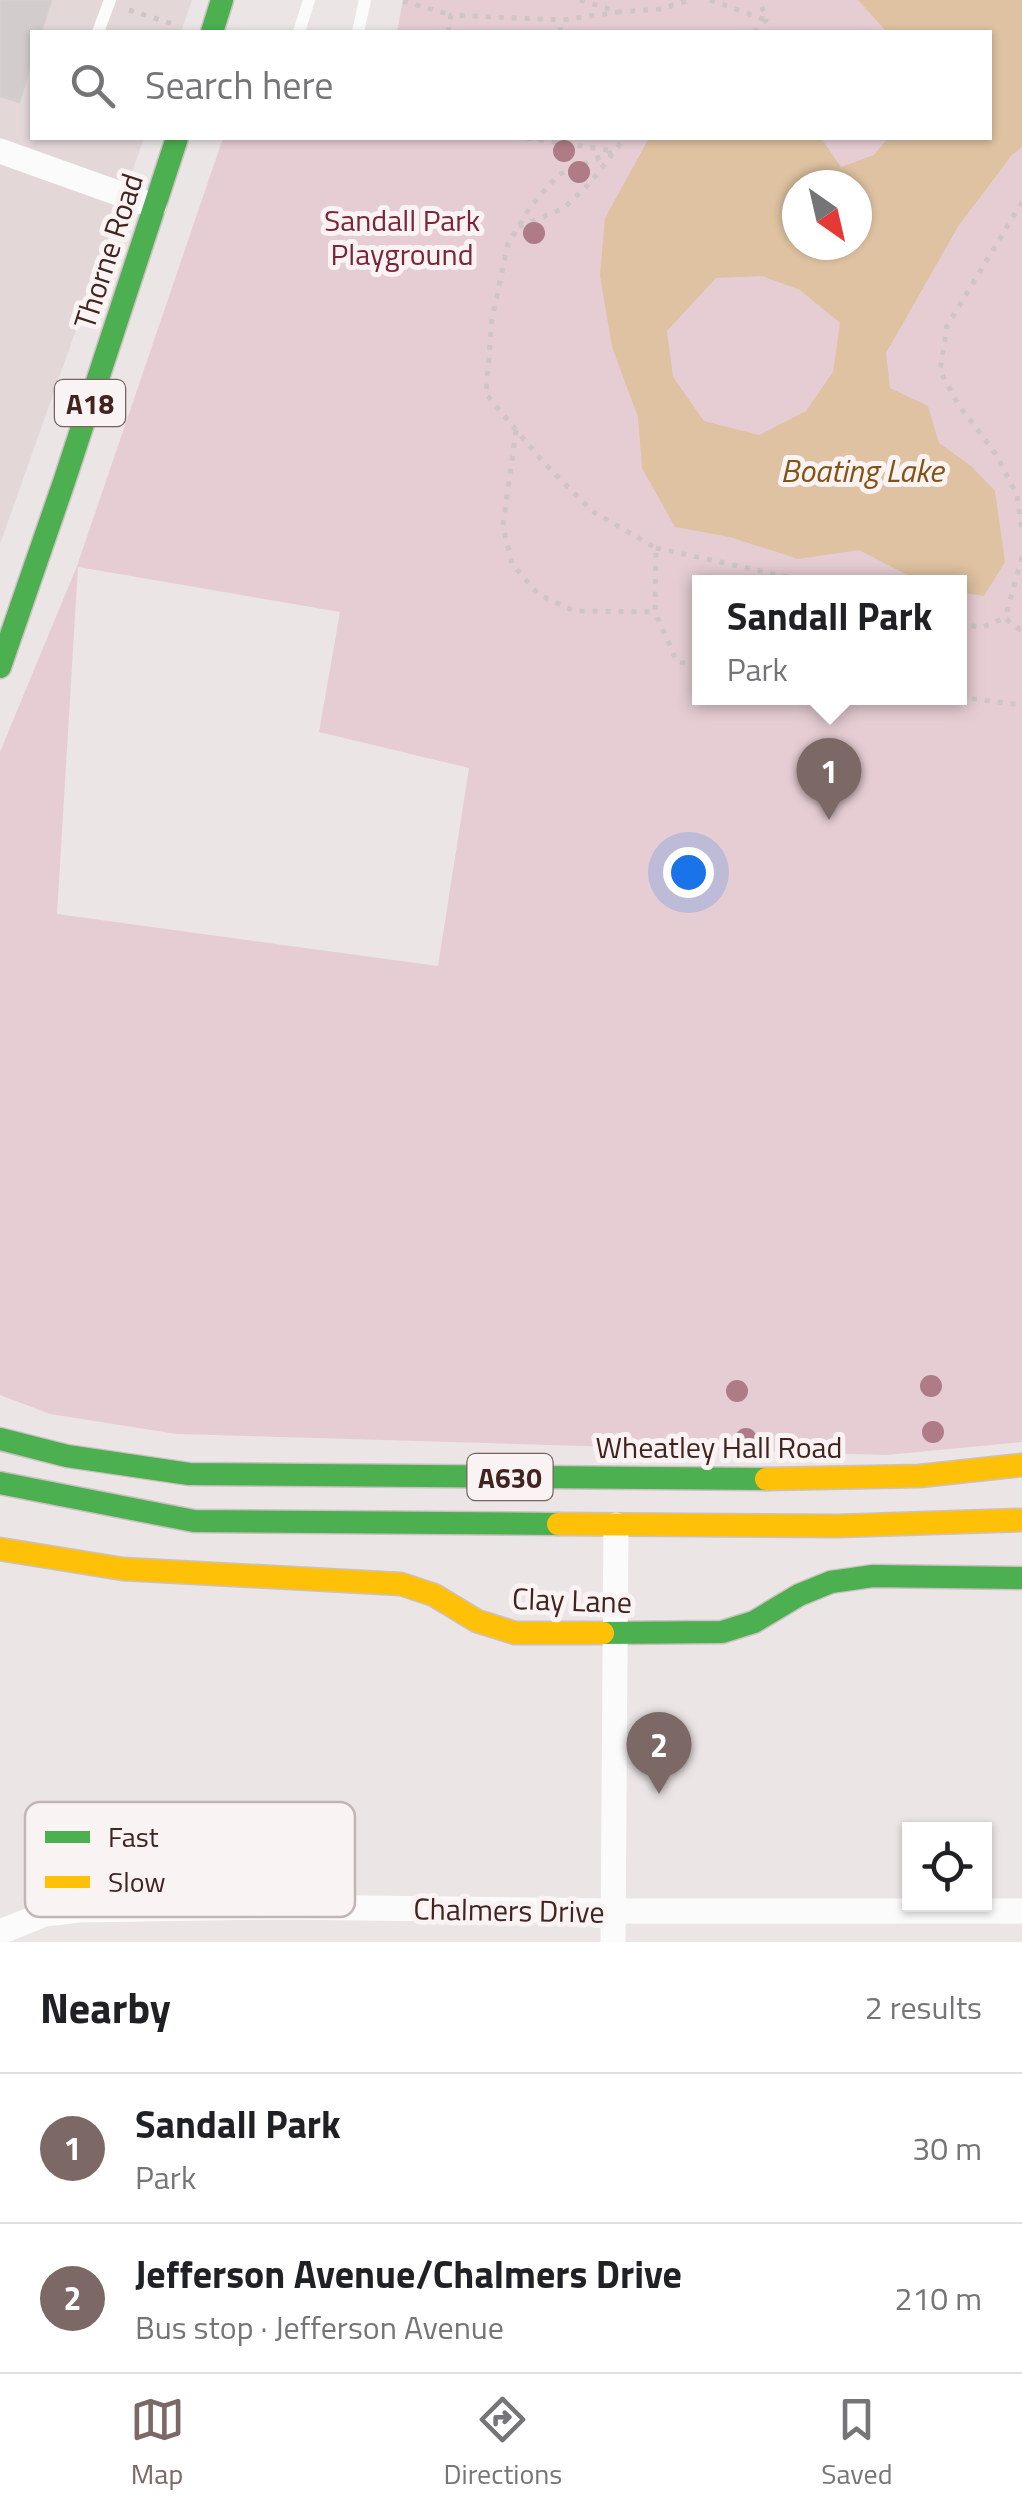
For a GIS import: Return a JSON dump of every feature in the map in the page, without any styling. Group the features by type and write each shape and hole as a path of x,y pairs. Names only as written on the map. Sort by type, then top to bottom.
{"main road":[{"path":"213,30 222,0"},
{"name":"Thorne Road","path":"0,666 176,140"},
{"name":"Wheatley Hall Road","path":"0,1439 68,1456 189,1474 766,1480 920,1476 1022,1465"},
{"name":"A630","path":"0,1482 194,1520 616,1526 838,1526 1022,1520"},
{"name":"Clay Lane","path":"0,1549 122,1569 402,1584 434,1595 477,1621 514,1633 722,1632 754,1622 799,1595 831,1582 872,1576 1022,1578"}],"street":[{"path":"0,151 154,206"},
{"path":"612,1942 616,1526"},
{"name":"Chalmers Drive","path":"355,1908 1022,1910"},
{"name":"Chalmers Drive","path":"0,1932 38,1917"}],"lane":[{"path":"301,30 309,0"},
{"path":"358,30 365,0"},
{"path":"99,30 110,2"}],"path":[{"path":"580,0 620,12"},
{"path":"403,1 451,15 561,20 661,8 689,0"},
{"path":"710,0 766,20"},
{"path":"760,0 766,20"},
{"path":"110,2 180,27"},
{"path":"448,30 451,15"},
{"path":"560,30 561,20"},
{"path":"756,30 766,20"},
{"path":"556,140 614,151"},
{"path":"518,227 564,208 590,183 623,140"},
{"path":"614,151 558,175 531,206 508,244 492,320 486,394 544,463 592,511 656,548 779,575"},
{"path":"1022,202 947,326 940,372 958,404 995,453 1017,495 1022,532"},
{"path":"516,430 503,526 512,564 538,594 574,610 654,612"},
{"path":"656,548 654,612 677,662 692,664"},
{"path":"967,624 980,628 1005,618 1022,558"},
{"path":"1005,618 1022,629"},
{"path":"967,698 1022,704"}],"shaded area":[{"path":"0,0 192,0 182,30 30,30 30,140 143,140 0,544"}],"green space":[{"name":"Sandall Park Playground","path":"403,0 1022,0 1022,1442 886,1455 177,1434 50,1414 0,1395 0,752 77,566 222,140 992,140 992,30 397,30","holes":["78,567 340,612 319,732 469,768 438,966 57,914"]}],"water":[{"name":"Boating Lake","path":"858,0 1022,0 1022,147 959,225 886,353 890,388 928,406 939,443 971,466 995,491 1005,562 984,596 967,593 967,575 907,575 859,550 798,559 730,537 675,527 642,468 638,417 612,347 600,276 605,218 648,140 822,140 841,167 874,155 886,140 992,140 992,30 885,30","holes":["762,276 800,290 840,323 833,372 806,411 759,435 704,421 673,377 667,331 716,278"]}],"building":[{"path":"0,0 51,0 42,30 30,30 30,66 19,102 0,96"}],"traffic: fast":[{"path":"213,30 222,0"},
{"path":"0,667 176,140"},
{"path":"0,1439 67,1456 189,1474 766,1479"},
{"path":"0,1483 194,1521 558,1524"},
{"path":"603,1633 722,1632 754,1622 799,1595 831,1582 873,1576 1022,1578"}],"traffic: slow":[{"path":"766,1479 920,1476 1022,1465"},
{"path":"558,1524 838,1526 1022,1520"},
{"path":"0,1549 123,1569 401,1584 434,1595 477,1621 515,1633 603,1633"}],"place":[{"name":"Sandall Park","path":"829,820"},
{"name":"Jefferson Avenue/Chalmers Drive","path":"659,1794"}]}
